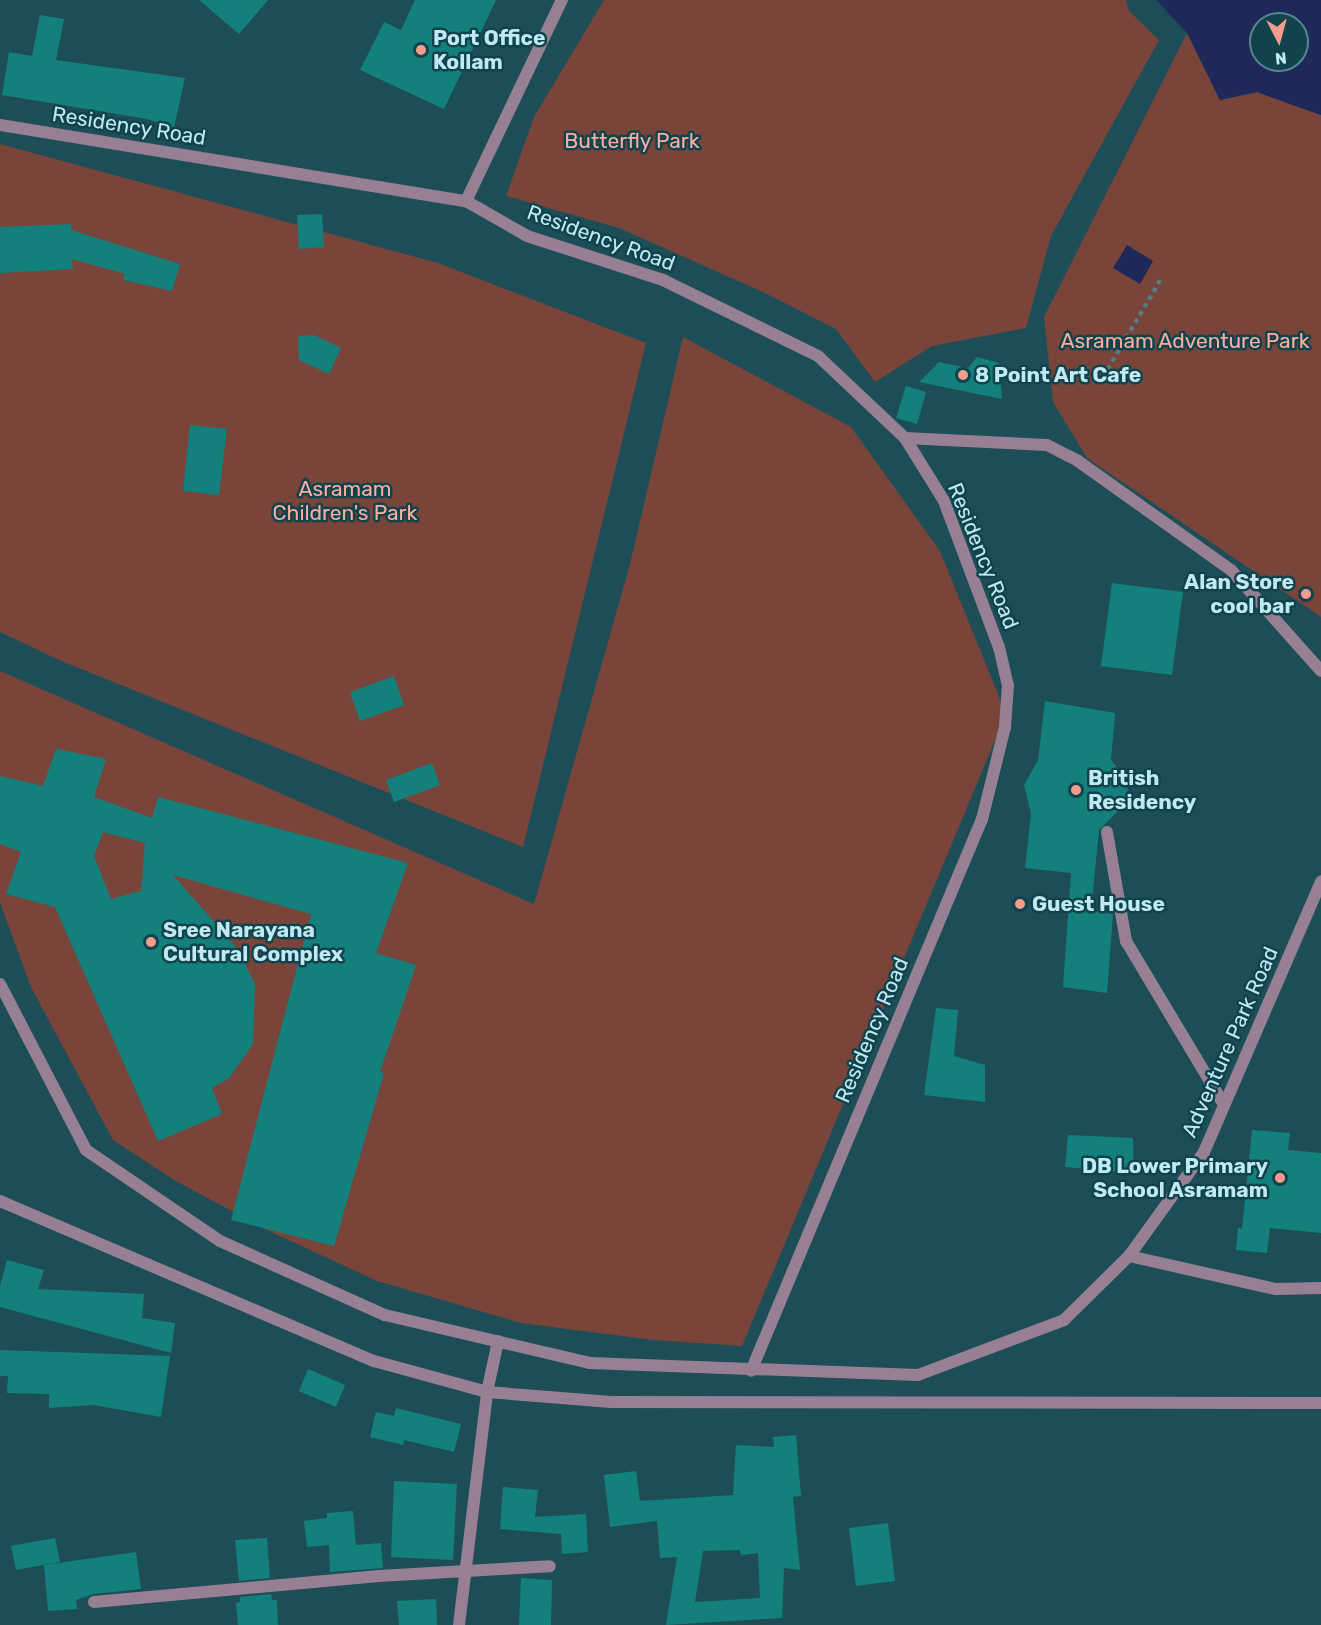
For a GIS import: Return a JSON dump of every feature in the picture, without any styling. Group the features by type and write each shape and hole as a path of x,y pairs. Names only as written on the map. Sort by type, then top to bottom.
{"street":[{"path":"466,201 562,0"},
{"name":"Residency Road","path":"0,125 466,201 527,236 663,280 818,356 905,438 944,501 999,647 1008,685 1005,727 982,819 751,1371"},
{"path":"905,438 1047,445 1078,460 1231,570 1321,671"},
{"path":"1107,832 1126,941 1224,1105"},
{"name":"Adventure Park Road","path":"0,984 86,1150 220,1241 385,1315 589,1363 751,1371 918,1375 1064,1320 1129,1256 1204,1152 1321,880"},
{"path":"0,1201 374,1362 487,1392 621,1402 1321,1403"},
{"path":"1129,1256 1276,1289 1321,1288"},
{"path":"459,1625 487,1392 498,1341"},
{"path":"94,1602 550,1566"}],"path":[{"path":"1103,376 1161,279"}],"green space":[{"name":"Butterfly Park","path":"604,0 1126,0 1129,11 1159,40 1051,236 1026,328 932,346 875,382 836,329 765,293 619,228 506,196 534,117"},
{"name":"Asramam Adventure Park","path":"1187,33 1220,100 1257,92 1321,115 1321,617 1087,458 1053,402 1044,317"},
{"name":"Asramam Children's Park","path":"0,144 438,263 646,343 523,847 59,660 0,632"},
{"path":"683,337 851,427 940,551 1006,714 742,1346 653,1340 521,1323 377,1281 267,1230 174,1180 113,1140 31,987 0,903 0,671 534,904 630,564"}],"water":[{"path":"1156,0 1321,0 1321,115 1257,92 1220,100 1187,33"},
{"path":"1127,245 1153,261 1140,284 1113,268"}],"building":[{"path":"199,0 268,0 239,34"},
{"name":"Port Office Kollam","path":"415,0 496,0 444,109 360,70 384,22 401,30"},
{"path":"40,15 64,19 56,60 185,78 174,128 147,119 2,95 9,52 32,56"},
{"path":"322,214 324,247 299,249 297,215"},
{"path":"71,224 71,230 180,264 172,291 123,280 125,274 72,259 73,269 0,273 0,227"},
{"path":"314,335 341,348 329,374 299,360 298,336"},
{"name":"8 Point Art Cafe","path":"977,357 999,363 1002,399 919,382 939,362 968,368"},
{"path":"906,386 926,392 917,424 896,418"},
{"path":"190,425 227,429 219,495 183,491"},
{"path":"1112,583 1183,592 1172,675 1101,666"},
{"path":"394,676 404,705 360,721 350,692"},
{"name":"British Residency","path":"1045,701 1115,713 1111,760 1128,781 1127,802 1099,830 1091,911 1113,914 1107,993 1063,987 1071,873 1025,868 1031,814 1024,785 1038,760"},
{"name":"Sree Narayana Cultural Complex","path":"56,749 106,759 94,797 152,818 158,797 408,863 376,953 416,965 380,1072 384,1073 334,1246 231,1220 311,914 173,875 237,948 255,984 253,1044 229,1078 212,1088 222,1114 158,1141 55,907 6,894 21,852 0,844 0,776 43,786","holes":["103,832 145,843 141,891 111,899 94,856"]},
{"path":"432,763 440,785 394,802 386,780"},
{"path":"936,1008 958,1010 954,1056 985,1065 985,1102 924,1095"},
{"name":"DB Lower Primary School Asramam","path":"1252,1130 1290,1133 1288,1150 1321,1153 1321,1233 1270,1228 1267,1253 1236,1250 1238,1228 1242,1229"},
{"path":"1068,1135 1133,1138 1134,1173 1065,1167"},
{"path":"7,1260 44,1270 38,1289 144,1294 142,1318 175,1323 171,1353 0,1307 0,1286"},
{"path":"0,1350 170,1356 161,1417 94,1405 49,1408 49,1394 7,1393 8,1376 0,1376"},
{"path":"308,1369 345,1385 336,1407 299,1391"},
{"path":"396,1408 461,1424 454,1452 404,1440 403,1445 370,1437 376,1412 394,1416"},
{"path":"796,1435 801,1496 793,1497 800,1570 784,1568 782,1618 666,1625 677,1557 660,1558 657,1521 610,1527 604,1475 636,1471 640,1501 733,1495 736,1445 774,1447 773,1437","holes":["740,1550 741,1555 758,1553 760,1598 695,1602 703,1551"]},
{"path":"394,1481 457,1484 453,1560 391,1557"},
{"path":"503,1487 538,1490 535,1517 586,1514 588,1552 562,1554 561,1534 500,1529"},
{"path":"353,1511 356,1545 381,1543 383,1568 330,1572 329,1545 307,1547 304,1521 327,1518 327,1513"},
{"path":"888,1523 895,1581 856,1586 849,1528"},
{"path":"55,1538 60,1562 16,1570 11,1546"},
{"path":"267,1538 270,1578 239,1581 235,1540"},
{"path":"136,1552 141,1589 93,1594 76,1600 77,1609 48,1611 44,1565"},
{"path":"521,1578 552,1580 551,1625 519,1625"},
{"path":"271,1594 272,1600 277,1600 278,1625 238,1625 236,1603 240,1602 240,1597"},
{"path":"436,1599 437,1625 399,1625 397,1601"}],"place":[{"name":"Port Office Kollam","path":"421,50"},
{"name":"8 Point Art Cafe","path":"963,375"},
{"name":"Alan Store cool bar","path":"1306,594"},
{"name":"British Residency","path":"1076,790"},
{"name":"Guest House","path":"1020,904"},
{"name":"Sree Narayana Cultural Complex","path":"151,942"},
{"name":"DB Lower Primary School Asramam","path":"1280,1178"}]}
